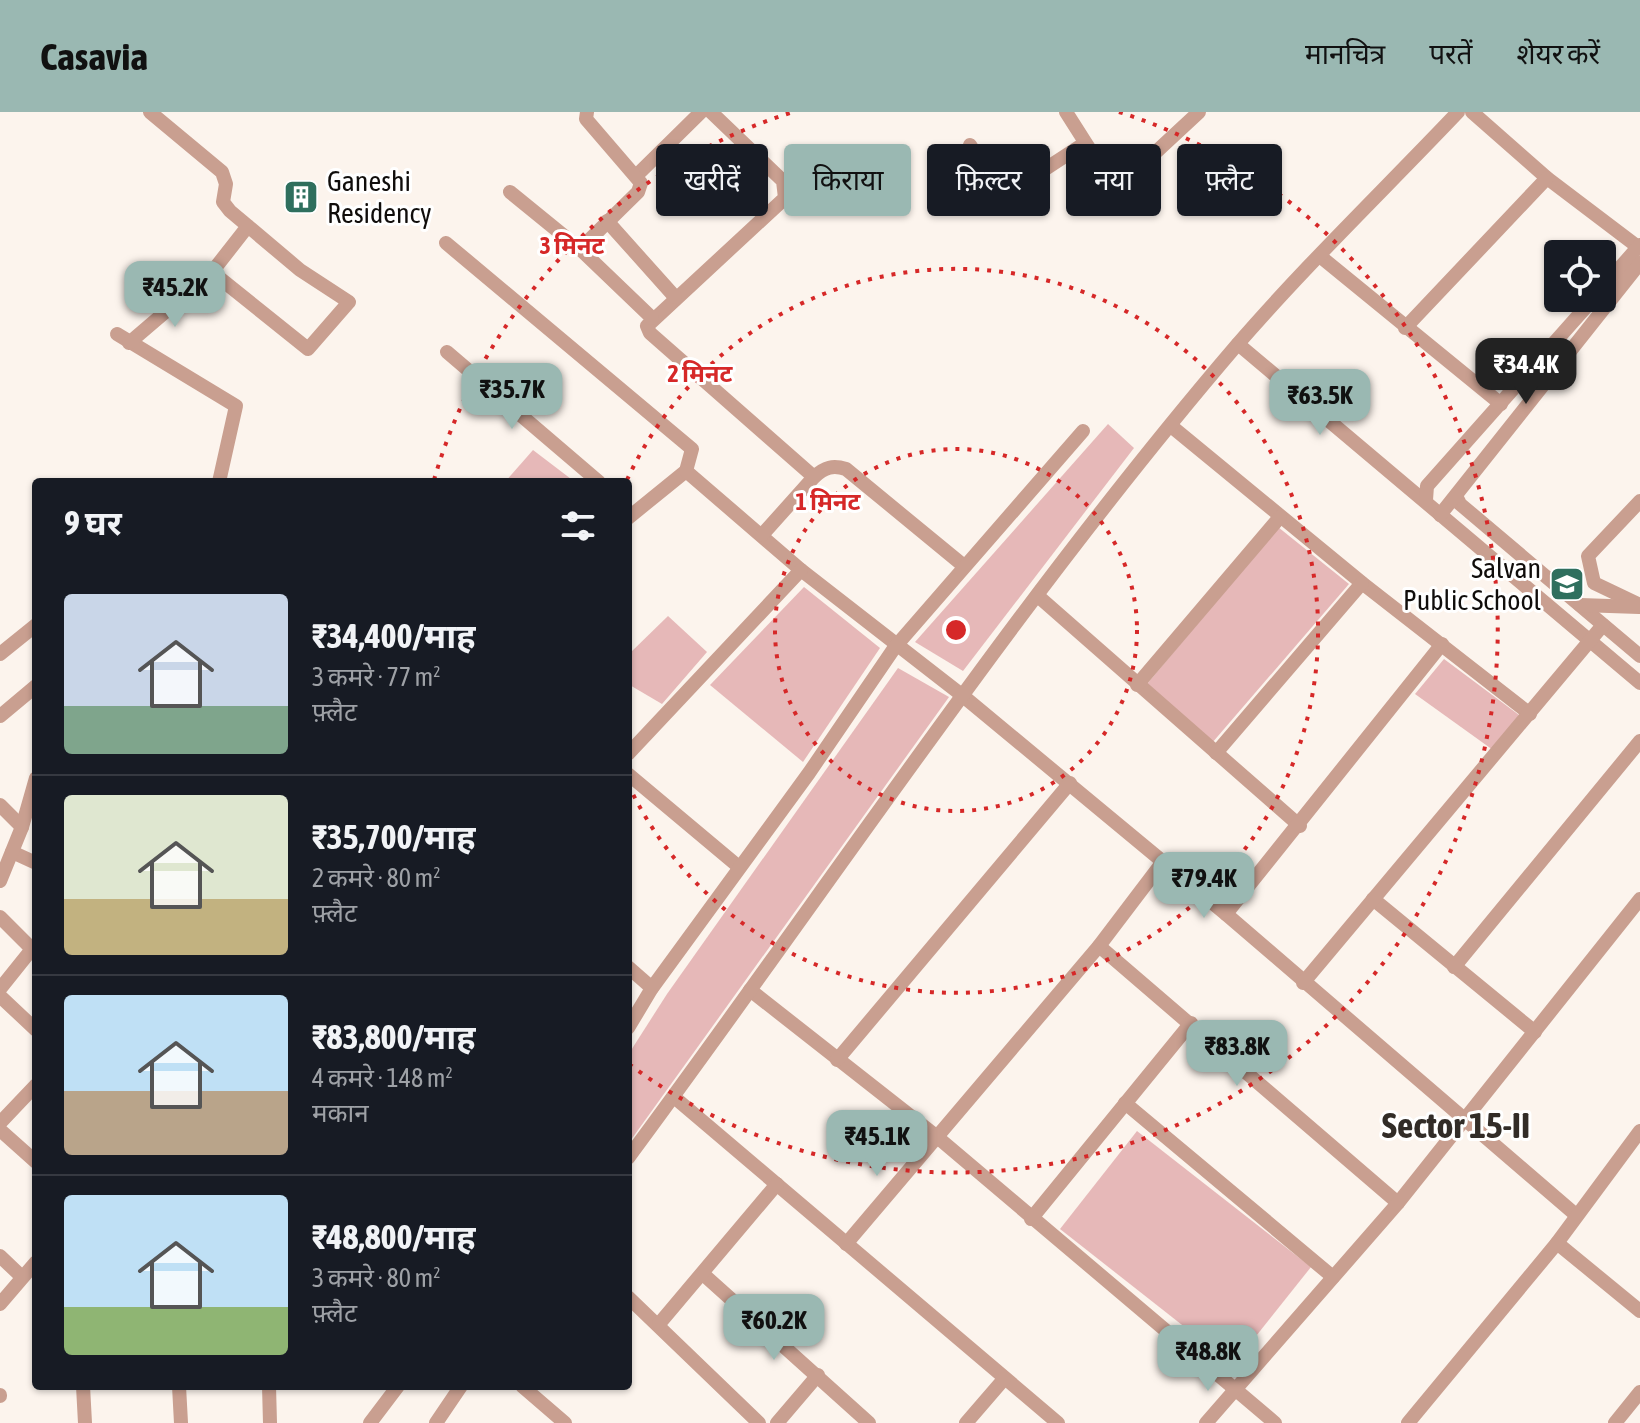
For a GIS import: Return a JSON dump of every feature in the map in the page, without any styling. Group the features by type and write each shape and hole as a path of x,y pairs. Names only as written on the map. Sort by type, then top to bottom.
{"street":[{"path":"150,112 222,172 226,184 225,205 300,270 349,302 308,349 212,272"},
{"path":"580,249 638,192 641,183 592,127 586,119 587,112"},
{"path":"636,176 701,112"},
{"path":"649,322 785,198 783,181 711,112"},
{"path":"1066,112 1108,178 1120,181 1129,177 1199,112"},
{"path":"632,1153 963,696 1171,426 1238,344 1458,112"},
{"path":"1472,112 1547,178 1639,246 1616,272"},
{"path":"1050,166 1085,143"},
{"path":"1405,328 1547,178"},
{"path":"510,192 580,249 649,322 650,333 814,477"},
{"path":"607,221 675,297"},
{"path":"220,478 236,406 123,339 212,272 248,226"},
{"path":"446,243 692,449 686,471 632,511"},
{"path":"1321,257 1501,404"},
{"path":"1640,263 1458,490 1457,498 1460,504 1640,656"},
{"path":"1426,500 1427,486 1582,312"},
{"path":"1238,344 1640,683"},
{"path":"447,352 594,478"},
{"path":"1171,426 1362,583 1530,714"},
{"path":"632,1021 652,988 809,773 895,647 1083,431"},
{"path":"762,535 814,477 823,469 836,466 846,469 964,566"},
{"path":"686,471 895,647 963,696 1070,783 1576,1215"},
{"path":"1440,515 1457,498"},
{"path":"1640,501 1588,556 1594,583 1640,606"},
{"path":"1137,685 1280,517"},
{"path":"632,750 801,570"},
{"path":"1216,753 1362,583"},
{"path":"1039,597 1300,826"},
{"path":"1580,605 1640,606"},
{"path":"1303,983 1603,625"},
{"path":"0,654 32,628"},
{"path":"1226,914 1300,826 1442,644"},
{"path":"0,716 32,689"},
{"path":"1454,967 1640,741"},
{"path":"632,777 739,867"},
{"path":"837,1060 1070,783"},
{"path":"0,881 22,827 32,792"},
{"path":"0,805 22,827"},
{"path":"12,852 32,861"},
{"path":"846,1244 1099,946 1162,863"},
{"path":"1373,899 1535,1032"},
{"path":"1206,1423 1398,1203 1640,899"},
{"path":"0,917 32,949 0,989"},
{"path":"1099,946 1398,1203"},
{"path":"632,970 652,988"},
{"path":"750,990 936,1136 1275,1423"},
{"path":"0,996 32,1026"},
{"path":"1031,1219 1191,1023"},
{"path":"0,1123 32,1089"},
{"path":"674,1097 1058,1423"},
{"path":"1125,1103 1333,1277"},
{"path":"0,1130 32,1158"},
{"path":"1408,1423 1557,1243 1640,1131"},
{"path":"659,1324 777,1184"},
{"path":"1557,1243 1640,1311"},
{"path":"0,1256 22,1277"},
{"path":"0,1304 32,1266"},
{"path":"703,1274 869,1423"},
{"path":"632,1300 759,1423"},
{"path":"777,1423 818,1375"},
{"path":"966,1423 1004,1379"},
{"path":"83,1390 85,1423"},
{"path":"179,1390 181,1423"},
{"path":"269,1390 270,1423"},
{"path":"370,1423 395,1390"},
{"path":"436,1423 458,1390"},
{"path":"527,1390 565,1423"},
{"path":"1615,1423 1640,1392"}],"shaded area":[{"path":"1108,424 1134,448 963,671 915,642"},
{"path":"533,450 570,478 508,478"},
{"path":"1278,527 1349,584 1212,743 1147,684"},
{"path":"804,587 880,648 803,762 710,685"},
{"path":"668,616 707,652 662,704 632,686 632,651"},
{"path":"1444,659 1519,715 1493,750 1415,694"},
{"path":"898,668 949,697 632,1138 632,1049 667,994"},
{"path":"1137,1131 1311,1267 1233,1365 1060,1229"}],"place":[{"name":"Ganeshi Residency","path":"301,197"},
{"name":"Salvan Public School","path":"1567,584"}],"district":[{"name":"Sector 15-II","path":"1456,1125"}]}
